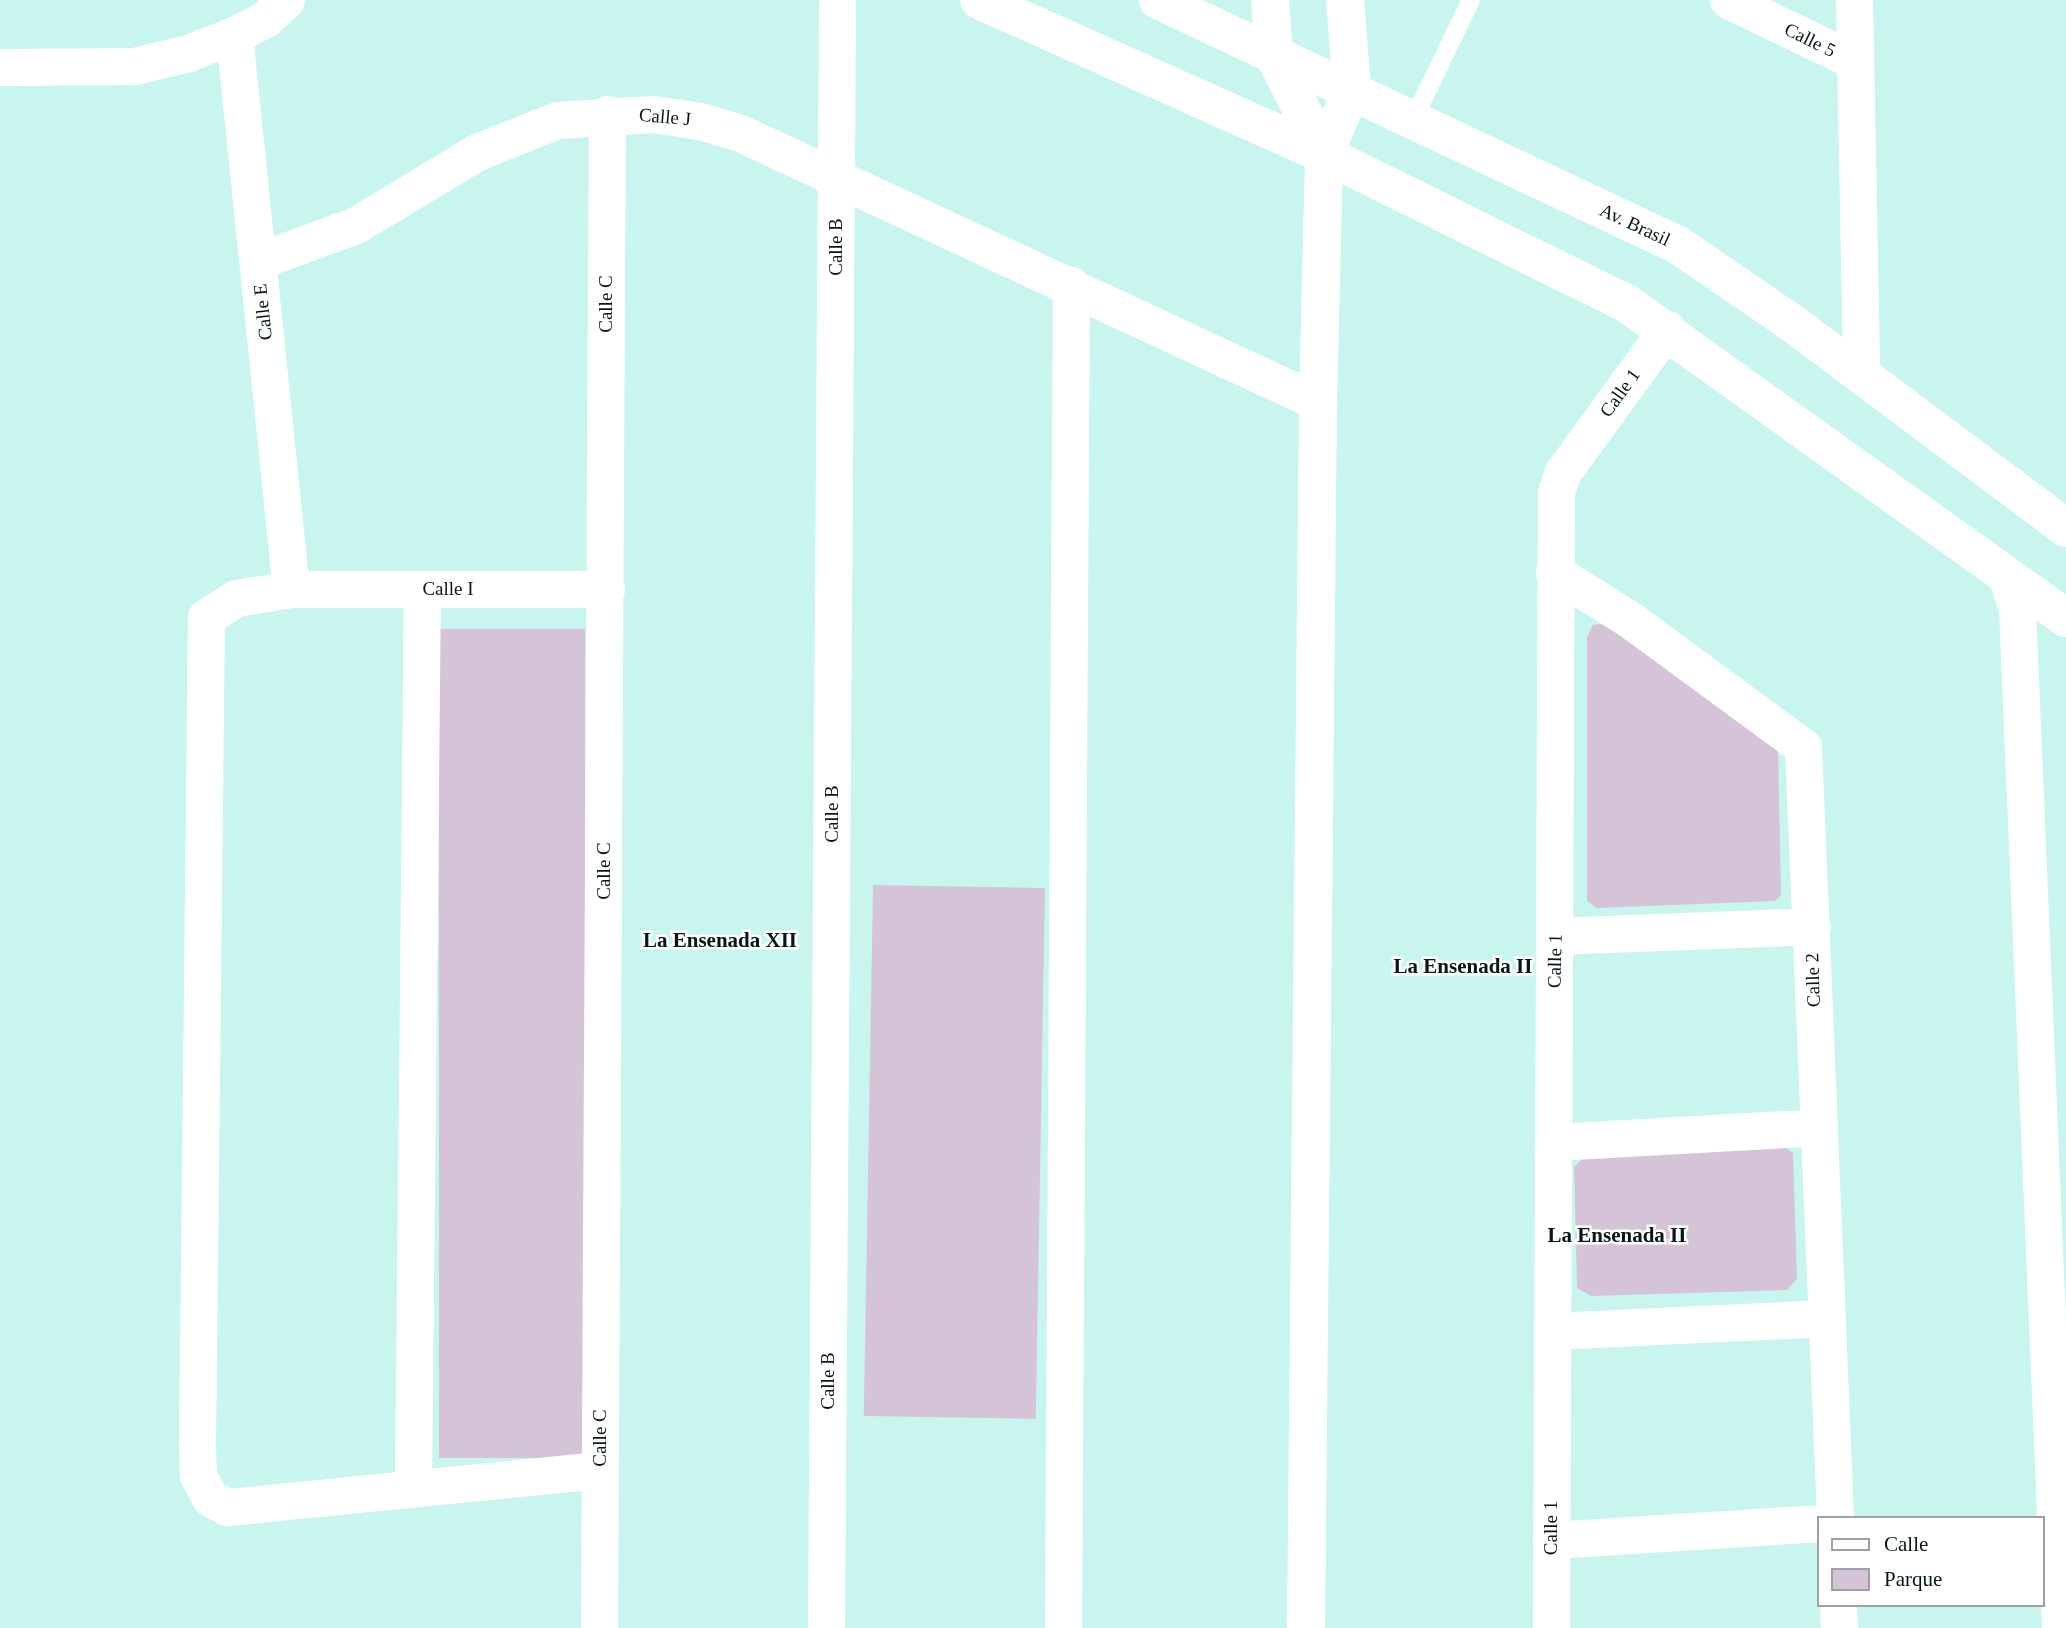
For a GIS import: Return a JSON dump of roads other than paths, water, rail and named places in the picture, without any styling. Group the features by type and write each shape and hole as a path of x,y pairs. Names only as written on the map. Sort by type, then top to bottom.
{"street":[{"path":"0,67 134,66 188,53 234,35 265,19 286,0"},
{"name":"Calle B","path":"826,1628 837,0"},
{"path":"979,0 1324,154 1626,303 1667,329 2066,618"},
{"name":"Av. Brasil","path":"1158,0 1678,245 1732,279 2066,528"},
{"path":"1270,0 1274,55 1324,154"},
{"path":"1306,1628 1318,402 1324,154 1352,90 1345,0"},
{"name":"Calle 5","path":"1728,0 1855,61"},
{"path":"1854,0 1861,375"},
{"name":"Calle E","path":"234,35 291,589"},
{"name":"Calle J","path":"258,261 356,225 477,152 557,120 607,114 653,114 700,121 740,133 1318,402"},
{"name":"Calle C","path":"599,1628 607,114"},
{"path":"1063,1628 1071,285"},
{"name":"Calle 1","path":"1551,1628 1556,492 1563,472 1667,329"},
{"name":"Calle 2","path":"1554,572 1629,619 1803,747 1835,1516"},
{"path":"2006,576 2017,608 2060,1628"},
{"name":"Calle I","path":"413,1488 228,1507 210,1498 198,1475 206,617 236,598 291,589 606,589"},
{"path":"422,589 413,1488 600,1469"},
{"path":"1555,936 1812,926"},
{"path":"1554,1142 1819,1128"},
{"path":"1552,1331 1826,1318"},
{"path":"1550,1540 1818,1523"},
{"path":"1838,1607 1839,1628"}],"lane":[{"path":"1413,120 1471,0"}],"district":[{"name":"La Ensenada XII","path":"720,940"},
{"name":"La Ensenada II","path":"1463,966"},
{"name":"La Ensenada II","path":"1617,1235"}]}
